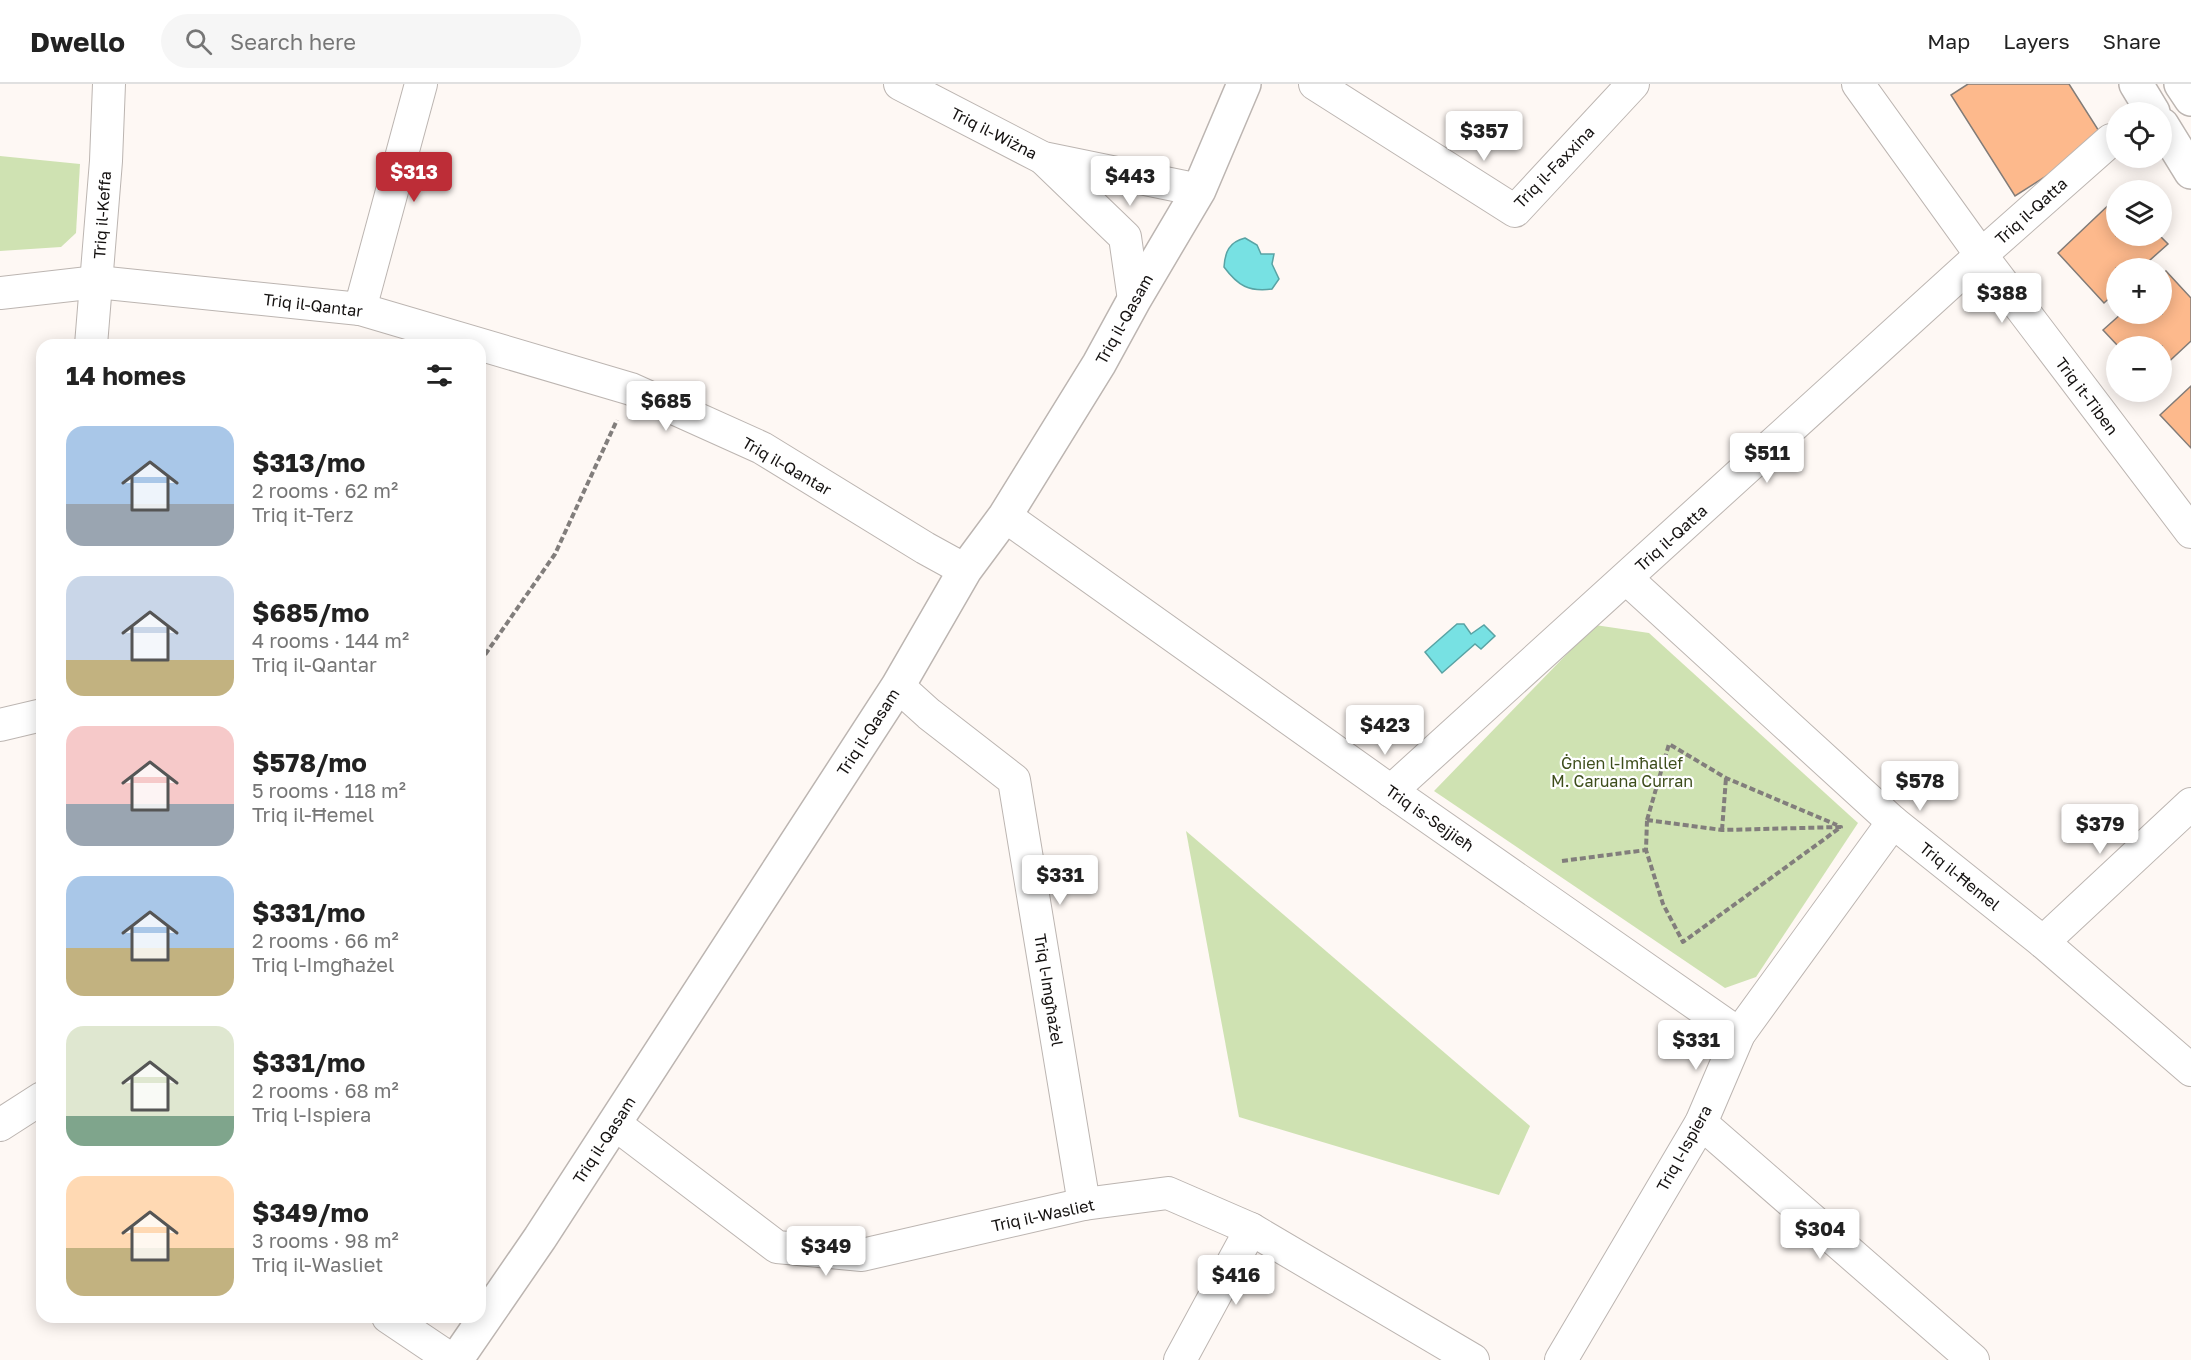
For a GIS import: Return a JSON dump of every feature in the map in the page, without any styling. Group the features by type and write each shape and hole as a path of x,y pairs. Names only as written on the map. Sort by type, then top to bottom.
{"main road":[{"name":"Triq il-Qasam","path":"486,1315 615,1124 898,686 965,570 1005,516 1099,364 1199,190 1244,84"},
{"path":"2136,84 2148,102"},
{"path":"2181,84 2191,99"},
{"path":"2172,141 2191,172"},
{"name":"Triq il-Qasam","path":"454,1360 480,1323"}],"street":[{"name":"Triq il-Keffa","path":"92,339 109,84"},
{"path":"360,309 421,84"},
{"name":"Triq il-Wiżna","path":"900,84 1043,158 1199,190"},
{"name":"Triq il-Faxxina","path":"1315,84 1515,211 1633,84"},
{"name":"Triq it-Tiben","path":"1858,84 1981,255 2191,532"},
{"name":"Triq il-Qatta","path":"1391,791 1981,255 2106,144"},
{"path":"1043,158 1125,237 1134,300"},
{"name":"Triq il-Qantar","path":"0,293 97,282 360,309 462,339"},
{"name":"Triq il-Qantar","path":"486,346 631,389 762,448 965,570"},
{"name":"Triq is-Sejjieħ","path":"1005,516 1391,791 1739,1034"},
{"name":"Triq il-Ħemel","path":"1627,579 1893,822 2043,942 2191,1070"},
{"name":"Triq l-Imgħażel","path":"898,686 1014,780 1084,1204"},
{"path":"0,725 36,716"},
{"path":"2043,942 2191,804"},
{"name":"Triq l-Ispiera","path":"1561,1360 1701,1123 1739,1034 1893,822"},
{"path":"0,1125 36,1102"},
{"path":"1701,1123 1973,1360"},
{"name":"Triq il-Wasliet","path":"615,1124 777,1247 862,1255 1084,1204 1168,1193 1251,1229 1473,1360"},
{"path":"1180,1360 1251,1229"},
{"path":"397,1323 454,1360"}],"path":[{"path":"486,653 555,554 631,389"},
{"path":"1669,744 1726,778 1841,827 1683,942 1663,903 1646,850 1647,820 1669,744"},
{"path":"1722,830 1726,778"},
{"path":"1647,820 1722,830 1841,827"},
{"path":"1562,861 1646,850"}],"green space":[{"path":"0,156 80,164 76,233 61,247 0,251"},
{"name":"Ġnien l-Imħallef M. Caruana Curran","path":"1595,625 1649,633 1858,823 1756,977 1725,988 1434,791"},
{"path":"1186,831 1530,1126 1499,1195 1239,1117"}],"water":[{"path":"1245,238 1257,245 1261,254 1274,254 1272,264 1279,279 1272,289 1257,290 1245,286 1234,279 1224,267 1229,248 1235,242"},
{"path":"1457,624 1464,624 1471,634 1484,625 1495,636 1481,649 1475,644 1442,673 1425,652"}],"building":[{"path":"1968,84 2069,84 2104,139 2015,196 1951,95"},
{"path":"2106,207 2106,246 2166,246 2152,258 2106,258 2106,301 2104,303 2058,253"},
{"path":"2172,277 2191,298 2191,341 2172,359 2172,336 2109,336 2103,330 2110,324 2172,324"},
{"path":"2191,386 2191,448 2160,415"}]}
